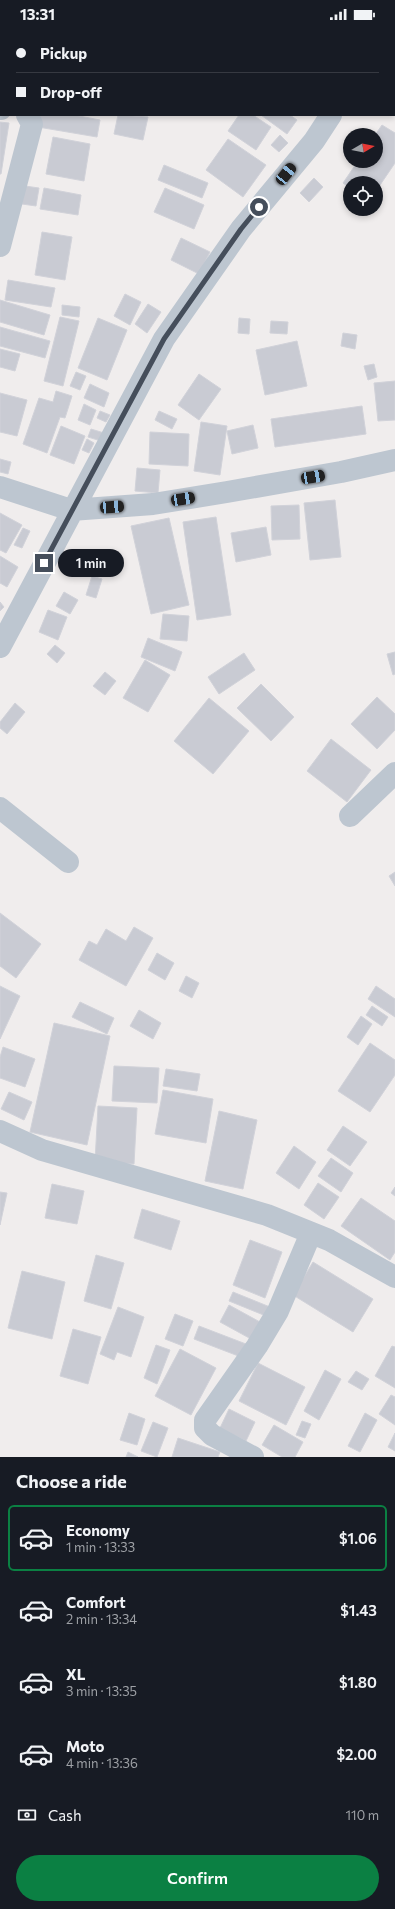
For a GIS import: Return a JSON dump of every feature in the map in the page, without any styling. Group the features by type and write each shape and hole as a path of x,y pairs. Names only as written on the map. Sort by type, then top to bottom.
{"street":[{"path":"0,246 32,124 28,116"},
{"path":"0,647 164,339 241,229 314,141 330,116"},
{"path":"0,487 72,510 153,504 341,472 395,460"},
{"path":"350,816 395,773"},
{"path":"0,808 68,862"},
{"path":"0,1131 42,1150 267,1215 328,1240 395,1278"},
{"path":"253,1457 212,1435 205,1428 205,1420 257,1346 278,1311 311,1233"}],"building":[{"path":"40,116 79,116 100,120 97,137 38,127"},
{"path":"118,116 148,117 143,140 114,134"},
{"path":"238,116 254,116 271,127 256,150 228,131"},
{"path":"262,116 291,116 297,120 287,134"},
{"path":"0,122 9,123 1,174 0,174"},
{"path":"382,125 395,133 395,163 383,181 383,176 348,176 353,168 383,168 383,128 380,128"},
{"path":"280,135 288,143 279,152 271,145"},
{"path":"53,137 90,144 84,181 46,174"},
{"path":"228,139 266,165 243,197 206,170"},
{"path":"164,165 208,183 202,198 158,180"},
{"path":"314,178 323,187 309,202 300,193"},
{"path":"25,186 39,188 36,206 22,204"},
{"path":"44,188 81,195 78,215 40,209"},
{"path":"165,188 204,205 194,229 154,212"},
{"path":"42,232 72,237 65,280 35,275"},
{"path":"181,238 210,252 199,274 171,260"},
{"path":"8,280 55,288 51,307 5,300"},
{"path":"125,294 141,302 130,325 114,316"},
{"path":"0,300 50,315 44,335 0,322"},
{"path":"148,304 161,312 147,333 135,324"},
{"path":"62,305 80,307 79,317 62,315"},
{"path":"60,317 79,321 63,386 44,381"},
{"path":"98,318 127,330 107,380 78,368"},
{"path":"239,318 250,319 249,334 238,333"},
{"path":"271,321 288,322 287,334 270,333"},
{"path":"0,327 50,341 45,358 0,346"},
{"path":"343,333 357,335 355,349 341,346"},
{"path":"297,341 307,386 265,395 256,350"},
{"path":"0,349 20,354 15,371 0,367"},
{"path":"374,364 377,377 368,380 364,366"},
{"path":"76,372 86,376 80,390 70,386"},
{"path":"199,374 221,389 199,420 178,405"},
{"path":"395,381 395,420 378,421 374,383"},
{"path":"90,384 109,393 104,407 84,398"},
{"path":"56,391 72,396 65,418 60,417 47,453 23,444 39,398 53,402"},
{"path":"0,393 27,400 17,436 0,432"},
{"path":"84,404 96,410 90,425 78,420"},
{"path":"362,406 366,434 275,447 271,419"},
{"path":"100,411 110,415 106,422 97,418"},
{"path":"159,411 177,419 172,429 155,420"},
{"path":"201,422 227,426 220,475 194,471"},
{"path":"253,425 258,448 232,454 227,431"},
{"path":"61,426 85,436 74,464 50,455"},
{"path":"91,429 104,433 101,441 88,437"},
{"path":"150,432 189,434 188,466 149,464"},
{"path":"87,439 94,443 89,453 82,450"},
{"path":"0,459 11,462 8,474 0,472"},
{"path":"137,468 160,470 158,493 135,491"},
{"path":"335,500 341,557 310,560 304,503"},
{"path":"299,505 300,539 272,540 271,506"},
{"path":"0,513 22,525 6,553 0,550"},
{"path":"216,517 231,615 197,620 183,522"},
{"path":"169,518 189,605 151,614 131,526"},
{"path":"266,527 271,555 236,562 231,533"},
{"path":"23,528 30,531 22,548 14,545"},
{"path":"0,556 18,567 7,587 0,583"},
{"path":"92,576 102,579 96,598 86,595"},
{"path":"64,592 78,600 70,614 56,606"},
{"path":"0,602 4,607 0,611"},
{"path":"48,610 67,617 58,640 39,632"},
{"path":"163,614 189,616 187,641 160,639"},
{"path":"148,638 182,652 175,671 141,657"},
{"path":"55,645 65,653 57,663 47,654"},
{"path":"395,652 395,674 393,675 387,654"},
{"path":"244,653 255,670 219,694 208,677"},
{"path":"145,660 170,675 148,712 123,698"},
{"path":"105,672 116,681 105,695 93,686"},
{"path":"261,684 294,717 271,741 237,708"},
{"path":"377,697 395,714 395,730 377,749 351,724"},
{"path":"209,698 249,731 213,774 174,741"},
{"path":"15,703 25,712 7,734 0,728 0,722"},
{"path":"331,739 371,770 347,802 307,771"},
{"path":"395,872 395,886 389,876"},
{"path":"0,913 41,944 16,978 0,966"},
{"path":"134,927 153,938 126,986 79,960 89,941 97,945 106,929 126,941"},
{"path":"157,953 174,963 165,980 148,970"},
{"path":"186,976 199,983 192,998 179,991"},
{"path":"0,986 20,996 0,1039"},
{"path":"376,986 395,999 395,1017 368,999"},
{"path":"80,1002 114,1018 107,1034 72,1017"},
{"path":"372,1006 388,1017 382,1026 366,1015"},
{"path":"139,1010 161,1023 153,1039 130,1026"},
{"path":"361,1016 372,1024 358,1045 347,1037"},
{"path":"54,1023 110,1036 87,1145 30,1132"},
{"path":"370,1043 395,1060 395,1075 370,1112 338,1091"},
{"path":"3,1047 35,1059 25,1087 0,1078 0,1057"},
{"path":"114,1066 159,1068 157,1103 112,1101"},
{"path":"166,1069 200,1074 197,1091 163,1086"},
{"path":"163,1090 213,1099 206,1143 155,1134"},
{"path":"9,1092 32,1102 24,1120 1,1109"},
{"path":"98,1106 137,1108 134,1164 95,1162"},
{"path":"219,1111 257,1120 243,1189 205,1181"},
{"path":"343,1126 367,1142 350,1166 327,1150"},
{"path":"294,1146 316,1162 299,1189 276,1173"},
{"path":"331,1158 353,1173 341,1192 318,1176"},
{"path":"318,1183 339,1197 324,1219 304,1205"},
{"path":"52,1184 84,1191 77,1224 45,1218"},
{"path":"395,1187 395,1196 391,1193"},
{"path":"0,1192 7,1193 0,1225"},
{"path":"361,1198 395,1221 395,1252 390,1260 341,1226"},
{"path":"142,1209 180,1221 171,1250 134,1238"},
{"path":"250,1240 282,1252 265,1298 233,1285"},
{"path":"96,1255 124,1263 111,1309 84,1301"},
{"path":"313,1262 373,1299 353,1332 293,1295"},
{"path":"22,1271 65,1282 52,1339 8,1328"},
{"path":"233,1292 270,1307 266,1316 229,1301"},
{"path":"229,1305 260,1322 251,1339 220,1322"},
{"path":"118,1307 144,1317 131,1357 117,1352 114,1360 100,1354"},
{"path":"175,1314 193,1321 183,1346 165,1339"},
{"path":"199,1326 246,1344 241,1357 194,1339"},
{"path":"73,1329 101,1337 88,1384 60,1376"},
{"path":"156,1345 170,1350 157,1384 144,1378"},
{"path":"392,1346 395,1347 395,1388 375,1376"},
{"path":"180,1349 216,1368 191,1415 155,1396"},
{"path":"258,1363 305,1387 286,1425 239,1401"},
{"path":"325,1370 341,1379 319,1420 304,1411"},
{"path":"356,1371 369,1379 362,1390 348,1382"},
{"path":"391,1395 395,1397 395,1425 379,1414"},
{"path":"229,1409 255,1422 246,1441 220,1428"},
{"path":"129,1413 145,1419 137,1445 120,1440"},
{"path":"365,1413 377,1420 360,1452 348,1446"},
{"path":"302,1421 311,1424 305,1438 296,1435"},
{"path":"153,1422 168,1428 157,1457 141,1451"},
{"path":"274,1425 303,1442 295,1457 282,1457 262,1445"},
{"path":"395,1433 395,1451 388,1447"},
{"path":"178,1438 220,1452 218,1457 172,1457"},
{"path":"128,1452 138,1457 126,1457"}],"route":[{"path":"44,563 164,339 241,229 259,207"}]}
